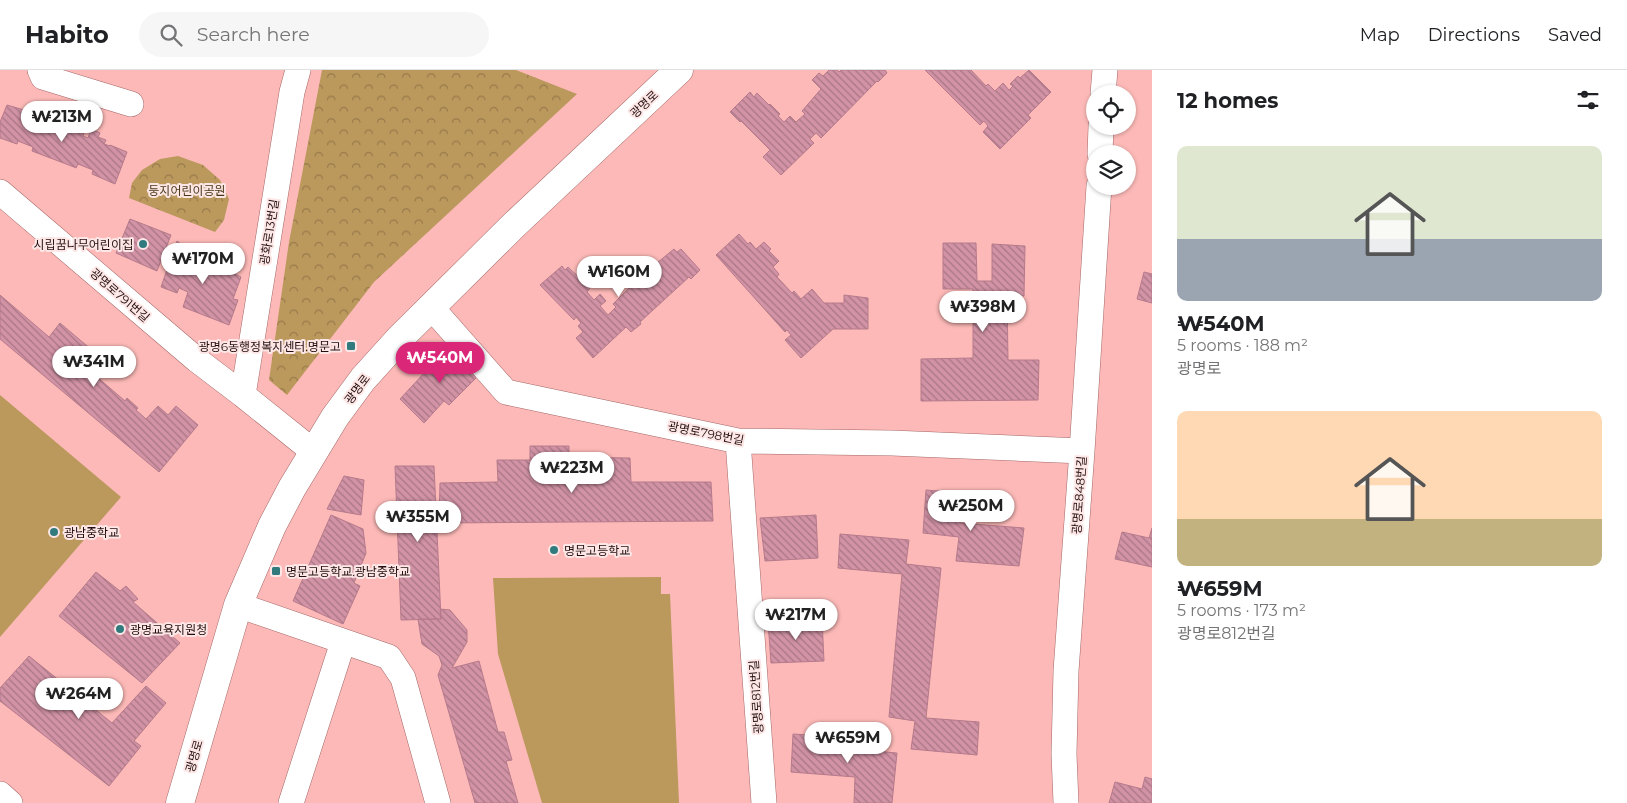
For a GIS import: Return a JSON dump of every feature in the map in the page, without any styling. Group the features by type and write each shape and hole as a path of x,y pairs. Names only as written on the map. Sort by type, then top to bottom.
{"main road":[{"name":"광명로","path":"180,803 238,606 272,526 292,488 335,417 363,379 400,338 514,225 679,70"}],"street":[{"path":"40,70 43,77 131,104"},
{"name":"광화로13번길","path":"243,395 292,92 298,70"},
{"path":"1104,85 1105,70"},
{"name":"광명로791번길","path":"0,192 197,360 314,452"},
{"name":"광명로848번길","path":"1066,803 1064,754 1066,671 1098,195"},
{"name":"광명로798번길","path":"431,307 506,392 738,441 892,443 1082,451"},
{"name":"광명로812번길","path":"738,441 764,803"},
{"path":"238,606 389,657 403,678 438,803"},
{"path":"294,800 343,642"},
{"path":"0,794 10,803"}],"green space":[{"path":"322,70 516,70 577,94 374,282 287,395 269,380 289,242"},
{"name":"둥지어린이공원","path":"178,156 203,165 220,180 229,199 224,220 215,232 129,198 132,183 142,170 160,159"},
{"path":"0,395 121,497 0,637"},
{"path":"661,577 661,594 670,594 679,803 542,803 498,654 493,578"}],"building":[{"path":"829,70 837,70 839,72 841,70 885,70 887,73 821,138 816,133 810,139 814,143 781,175 763,157 770,150 730,112 750,92 754,97 757,93 780,114 778,116 784,122 790,116 796,122 805,114 802,111 821,89 812,80 819,73 823,76"},
{"path":"925,70 971,70 986,86 988,84 995,91 1003,83 1009,90 1013,86 1010,84 1018,76 1020,78 1029,70 1051,92 1028,115 1031,118 1000,149 983,132 988,126 984,121 980,125"},
{"path":"7,105 24,110 23,112 27,114 29,109 38,113 40,108 48,111 44,120 51,121 75,132 75,130 88,138 91,129 100,133 98,137 106,140 104,144 127,152 115,184 92,174 93,170 78,164 76,168 32,151 33,147 18,141 17,144 0,138 0,122"},
{"name":"시립꿈나무어린이집","path":"130,219 171,235 157,271 116,253"},
{"path":"739,234 748,244 750,242 756,249 764,242 771,249 769,251 779,261 773,267 779,274 777,277 792,293 794,291 801,299 812,289 824,303 844,303 844,295 868,298 868,329 833,329 801,358 785,340 791,335 787,330 785,332 716,255"},
{"path":"177,241 192,253 191,256 200,260 201,257 236,271 235,274 241,277 233,299 238,300 229,325 183,307 188,292 179,288 177,293 161,287"},
{"path":"943,243 976,243 977,281 992,281 992,244 1025,246 1024,296 1007,294 1008,360 1039,360 1038,400 921,401 921,359 973,358 973,289 943,289"},
{"path":"674,249 677,252 681,249 700,270 691,279 689,277 640,322 641,324 631,332 626,327 593,358 576,338 583,332 578,326 581,323 576,317 574,320 540,285 562,266 565,270 568,267 590,288 587,292 594,300 600,294 606,301 600,306 608,315 616,307 613,304 634,283 625,273 632,267 635,270 646,260 652,267"},
{"path":"1144,272 1152,274 1152,303 1137,299"},
{"path":"0,295 49,337 60,323 93,351 82,364 125,401 127,398 146,419 158,406 168,415 176,406 198,425 159,472 0,339"},
{"path":"451,344 479,375 449,405 444,401 424,423 400,399"},
{"path":"530,446 569,446 569,457 630,458 631,482 711,482 713,521 439,523 440,483 498,482 497,460 530,460"},
{"path":"395,466 434,466 441,619 401,620"},
{"path":"344,476 364,480 361,515 327,509"},
{"path":"926,490 961,493 960,523 1024,528 1019,566 956,561 959,537 923,533"},
{"path":"331,515 363,529 366,553 354,583 360,586 343,624 293,601"},
{"path":"816,515 818,558 765,561 760,518"},
{"path":"1152,528 1152,567 1115,559 1122,532 1149,538"},
{"path":"840,534 909,540 906,564 941,568 926,718 979,722 977,755 911,749 915,721 889,717 902,574 838,568"},
{"name":"광명교육지원청","path":"96,572 120,591 126,586 138,599 133,602 180,643 142,683 59,616"},
{"path":"440,609 450,610 467,630 467,642 452,668 479,661 498,732 504,732 512,760 506,761 518,803 475,803 438,675 442,665 439,656 422,644 418,619 441,619"},
{"path":"822,619 824,661 771,663 768,621"},
{"path":"29,656 112,723 146,686 166,703 134,741 141,746 109,786 0,701 0,688"},
{"path":"793,734 877,739 875,751 897,753 892,803 854,803 855,777 791,772"},
{"path":"1145,777 1152,779 1152,803 1109,803 1115,782 1142,789"}],"place":[{"name":"시립꿈나무어린이집","path":"143,244"},
{"name":"광명6동행정복지센터.명문고","path":"351,346"},
{"name":"광남중학교","path":"54,532"},
{"name":"명문고등학교","path":"554,550"},
{"name":"명문고등학교.광남중학교","path":"276,571"},
{"name":"광명교육지원청","path":"120,629"}]}
